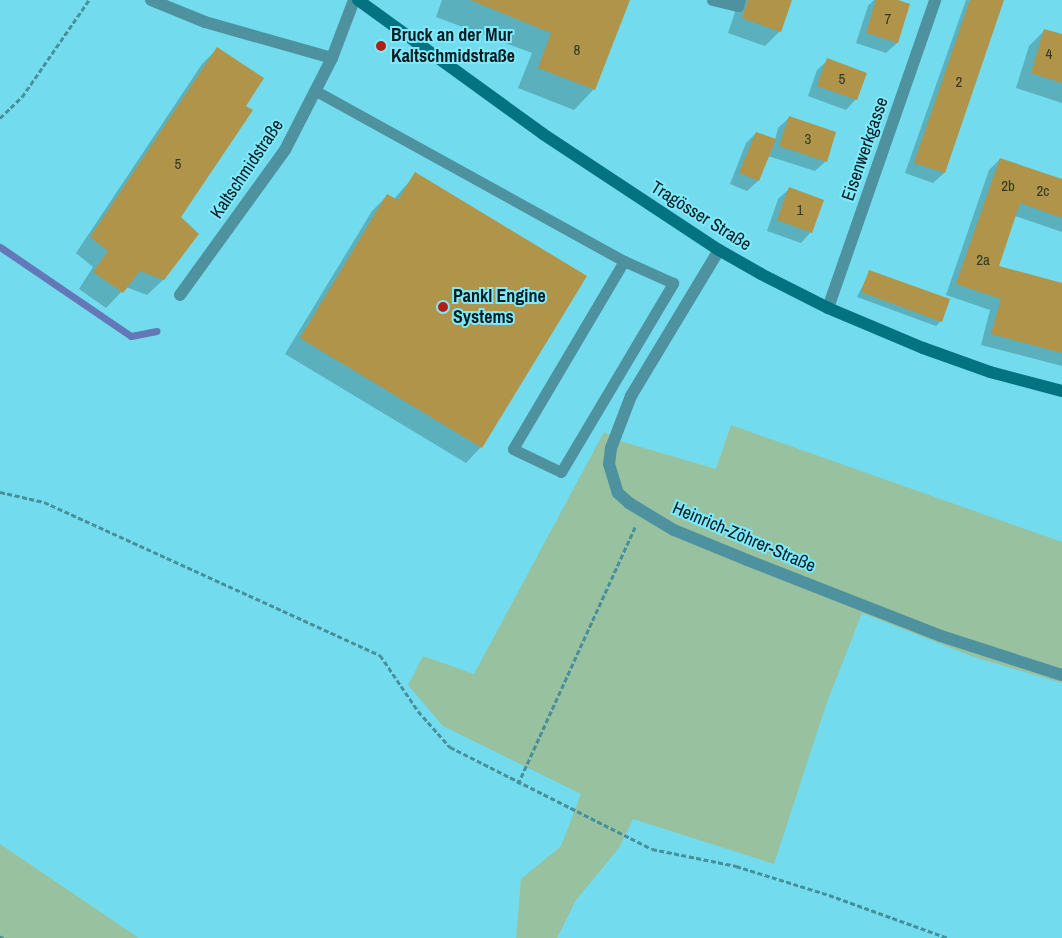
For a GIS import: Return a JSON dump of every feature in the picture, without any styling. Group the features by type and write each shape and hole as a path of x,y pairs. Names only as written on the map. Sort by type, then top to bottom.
{"main road":[{"name":"Tragösser Straße","path":"358,0 542,134 718,250 828,308 923,348 990,372 1062,391"}],"street":[{"path":"151,0 205,22 332,58"},
{"name":"Kaltschmidstraße","path":"180,295 285,150 332,58 354,0"},
{"name":"Eisenwerkgasse","path":"828,308 935,0"},
{"name":"Heinrich-Zöhrer-Straße","path":"718,250 630,396 611,448 610,472 618,493 642,511 683,534 941,636 1062,675"}],"lane":[{"path":"712,0 738,6 740,0"},
{"path":"316,90 624,260 673,284 560,472 513,449 624,260"}],"path":[{"path":"0,118 22,97 89,0"},
{"path":"0,492 44,502 380,655 418,711 450,747 518,784 652,849 736,866 829,894 948,938"},
{"path":"518,784 642,511"}],"green space":[{"path":"731,425 1062,542 1062,683 974,657 862,613 826,705 774,864 633,819 619,848 576,900 557,938 516,938 521,879 561,846 581,794 443,726 408,685 423,656 474,674 604,432 620,441 716,469"},
{"path":"0,844 139,938 0,938"}],"building":[{"path":"470,0 630,0 595,90 538,68 551,33"},
{"path":"748,0 792,0 781,32 742,18"},
{"path":"876,0 898,0 910,4 898,43 866,33"},
{"path":"970,0 1004,0 945,173 914,163"},
{"path":"1044,29 1062,34 1062,83 1031,73"},
{"path":"217,47 264,78 246,106 253,110 181,217 199,234 164,280 140,271 123,293 93,272 108,251 90,237"},
{"path":"827,58 867,73 857,100 817,86"},
{"path":"789,116 836,132 827,162 779,146"},
{"path":"756,132 776,139 759,181 739,173"},
{"path":"1000,158 1062,179 1062,218 1020,203 999,266 1062,283 1062,353 991,334 1001,299 956,284"},
{"name":"Pankl Engine Systems","path":"415,172 587,276 482,448 300,338 387,194 398,200"},
{"path":"789,187 824,200 812,233 777,220"},
{"path":"869,270 950,299 942,322 861,292"}],"waterway":[{"path":"0,247 131,336 157,331"}],"place":[{"name":"Bruck an der Mur Kaltschmidstraße","path":"381,46"},
{"name":"Pankl Engine Systems","path":"443,307"}]}
